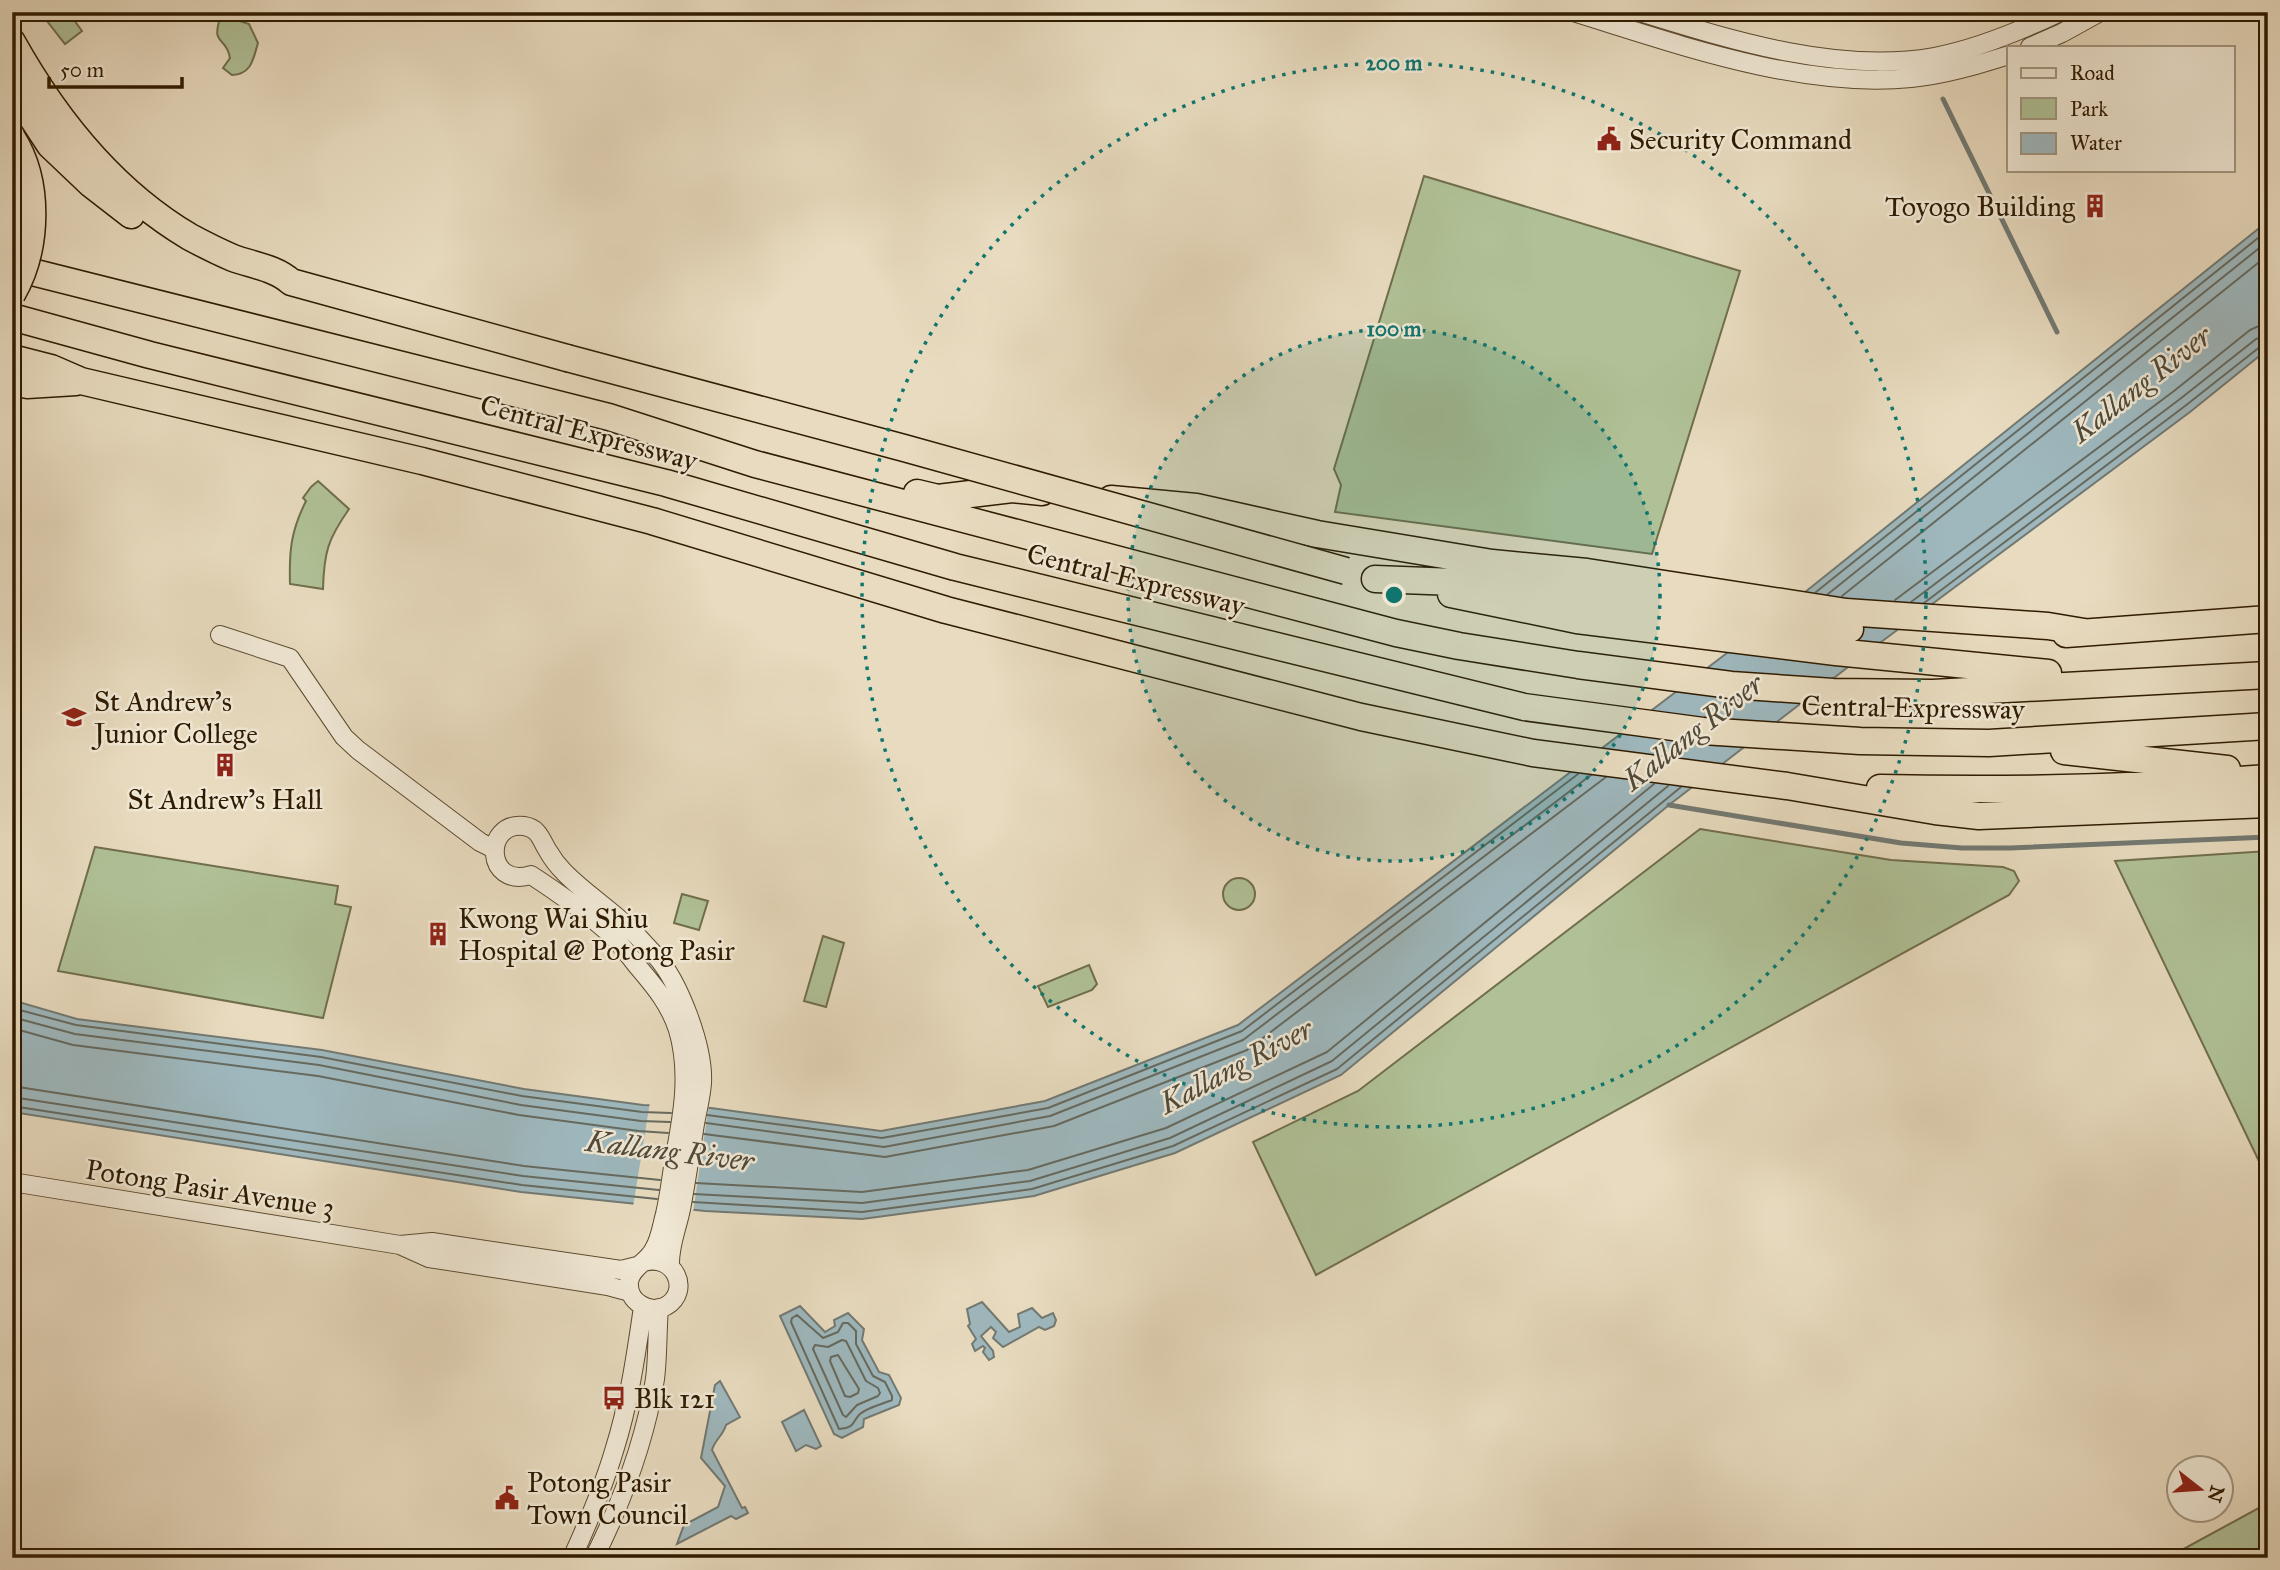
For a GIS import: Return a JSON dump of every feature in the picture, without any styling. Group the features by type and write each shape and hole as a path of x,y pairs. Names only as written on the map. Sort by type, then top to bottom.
{"highway":[{"path":"12,42 58,115 134,198 191,237 229,256 284,275 291,282 1376,579 1577,620 1922,662 2147,681"},
{"path":"12,87 50,145 91,184 131,215 192,253 281,285 291,282"},
{"path":"12,138 19,148 28,181 32,214 25,265 12,294"},
{"name":"Central Expressway","path":"12,267 609,417 755,464 1395,633 1459,646 1731,685 1833,692 1933,693 2268,675"},
{"name":"Central Expressway","path":"12,317 150,355 666,483 954,568 1495,701 1548,711 1703,731 1860,741 1989,744 2268,726"},
{"path":"12,358 51,368 81,381 422,461 652,521 946,610 1361,717 1533,754 1787,786 1979,816 2268,804"},
{"path":"12,381 27,385 81,381"},
{"path":"755,464 786,460 938,498 1012,489 1196,507 1584,583 1846,612 1968,630 2048,626 2084,632 2268,619"},
{"path":"1376,579 1510,584 1584,583"},
{"path":"1989,744 2268,775"},
{"path":"1787,786 1934,790 2151,786 2268,775"}],"street":[{"path":"1573,12 1765,66 1847,80 1908,79 1966,68 2007,56"},
{"path":"1640,12 1722,36 1812,56 1880,62 1950,54 2021,30 2060,12"},
{"path":"2031,46 2100,12"},
{"path":"220,635 290,658 344,737 480,842 494,849"},
{"path":"546,849 541,867 531,875 518,877 506,873 497,863 494,849 504,831 519,826 535,830 564,872 629,928 658,958 679,991 693,1032 694,1081 681,1211 655,1259 629,1280 631,1293 651,1307 666,1306 676,1294 678,1279 655,1259"},
{"path":"531,875 609,933 660,991 672,1013 694,1081"},
{"name":"Potong Pasir Avenue 3","path":"12,1182 400,1245 432,1242 621,1270 655,1259"},
{"name":"Potong Pasir Avenue 3","path":"400,1245 429,1258 608,1286 631,1293"},
{"path":"572,1558 615,1450 651,1307"},
{"path":"594,1558 636,1457 655,1377 651,1307"}],"green space":[{"path":"40,12 68,12 82,31 65,44"},
{"path":"221,15 249,24 258,43 251,65 239,74 232,75 223,68 230,58 218,37"},
{"path":"1424,176 1740,271 1652,554 1335,512 1341,485 1334,469"},
{"path":"318,481 349,509 328,546 323,589 290,584 292,541 306,501 303,498"},
{"path":"1700,829 1891,860 2003,867 2014,871 2019,881 2009,895 1316,1275 1253,1142 1358,1091"},
{"path":"95,847 338,886 335,904 351,907 323,1018 58,971"},
{"path":"2268,851 2268,1180 2115,861"},
{"path":"1239,878 1250,883 1255,894 1250,905 1239,910 1228,905 1223,894 1228,883"},
{"path":"682,894 708,901 699,930 674,923"},
{"path":"823,936 844,943 826,1007 804,1001"},
{"path":"1089,965 1097,984 1092,990 1048,1007 1038,986"},
{"path":"2268,1503 2268,1558 2167,1558 2234,1524 2234,1522"}],"water":[{"name":"Kallang River","path":"2268,221 2268,349 2190,412 1865,654 1669,805 1341,1075 1175,1153 1034,1196 862,1219 705,1211 521,1192 12,1112 12,1000 77,1019 322,1050 524,1089 643,1105 711,1108 881,1131 1045,1101 1238,1025 1769,621"},
{"path":"982,1302 1009,1332 1020,1327 1018,1314 1032,1308 1042,1318 1053,1313 1056,1320 1054,1326 1045,1330 1039,1327 1003,1347 993,1338 996,1332 991,1327 981,1336 993,1351 994,1357 989,1360 983,1352 983,1346 975,1351 972,1344 976,1339 968,1326 970,1324 967,1309"},
{"path":"800,1306 825,1332 835,1326 834,1320 848,1313 864,1329 862,1340 879,1372 889,1375 901,1398 899,1405 864,1419 863,1427 842,1438 834,1434 780,1316"},
{"path":"720,1381 740,1417 726,1425 712,1450 742,1508 745,1507 748,1513 736,1519 731,1516 677,1544 684,1525 718,1507 725,1486 701,1458 715,1385"},
{"path":"804,1410 821,1446 816,1449 806,1445 796,1451 782,1422"}],"pier":[{"path":"650,1102 709,1104 693,1213 633,1207"}],"waterway":[{"path":"1943,99 2057,332"},
{"path":"1669,805 1901,843 1962,848 2268,837"}],"place":[{"name":"Security Command","path":"1609,139"},
{"name":"Toyogo Building","path":"2095,206"},
{"name":"St Andrew's Junior College","path":"74,717"},
{"name":"St Andrew’s Hall","path":"225,765"},
{"name":"Kwong Wai Shiu Hospital @ Potong Pasir","path":"438,934"},
{"name":"Blk 121","path":"614,1398"},
{"name":"Potong Pasir Town Council","path":"507,1498"}]}
